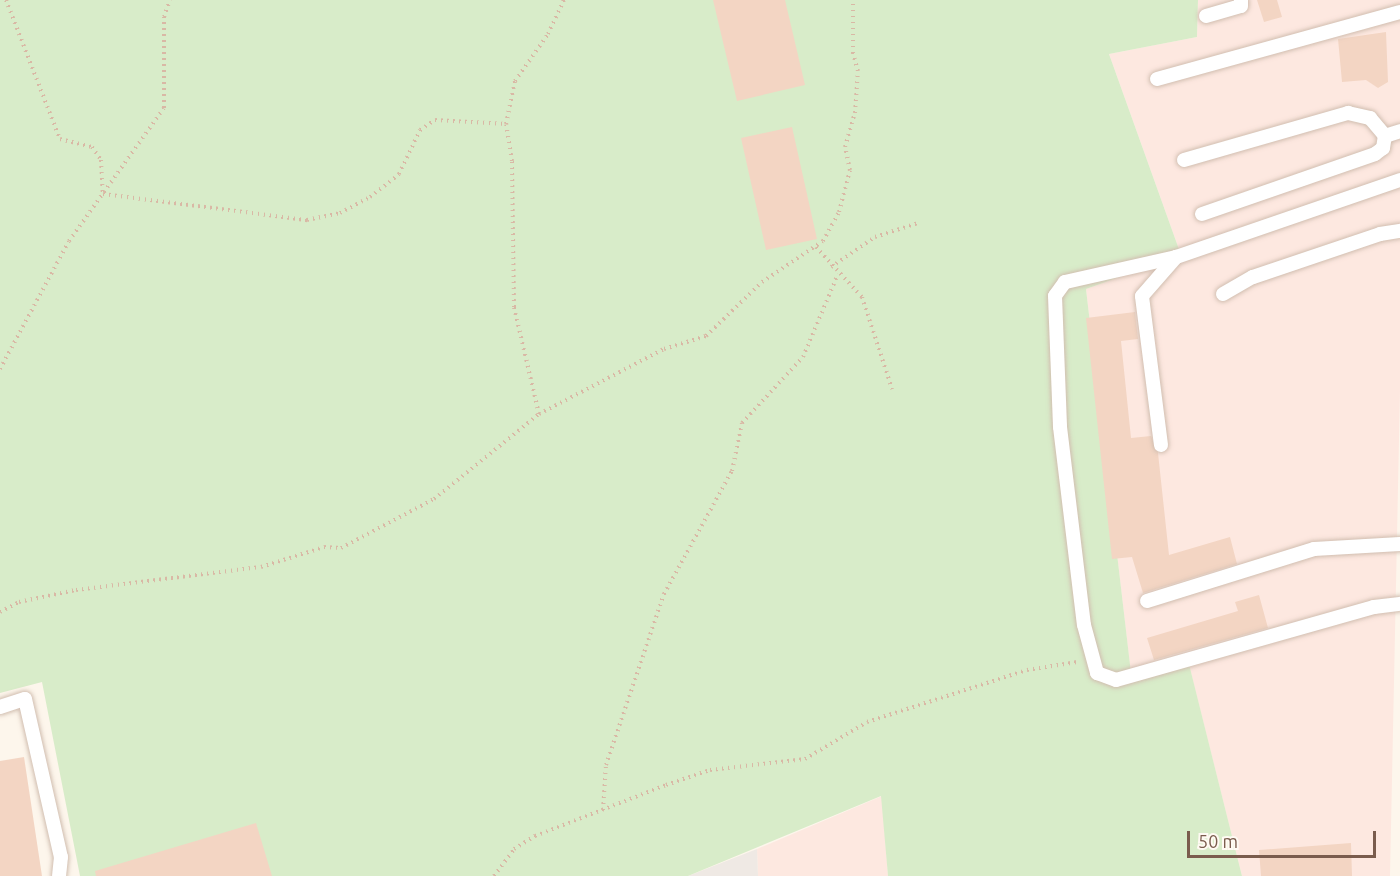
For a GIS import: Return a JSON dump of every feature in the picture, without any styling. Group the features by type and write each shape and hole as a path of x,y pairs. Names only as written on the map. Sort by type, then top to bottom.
{"lane":[{"path":"1206,16 1241,6 1241,0"},
{"path":"1157,79 1400,12"},
{"path":"1184,160 1348,113 1370,118 1385,136 1383,148 1375,154 1202,214"},
{"path":"1385,136 1400,131"},
{"path":"1400,180 1176,257 1065,282 1056,291 1060,427 1092,660 1097,673 1116,680 1374,607 1400,604"},
{"path":"1223,294 1253,277 1400,231"},
{"path":"1161,445 1142,296 1176,257"},
{"path":"1147,601 1314,549 1400,544"},
{"path":"0,707 25,699 61,857 59,876"}],"path":[{"path":"6,0 60,139 92,147 100,160 103,194"},
{"path":"0,369 69,241 164,108 164,16 170,0"},
{"path":"539,414 514,307 512,161 506,124 515,81 548,34 564,0"},
{"path":"0,612 19,602 76,590 261,567 324,546 340,548 434,499 539,414 664,349 706,336 762,282 816,247 839,212 850,170 844,147 855,113 858,71 854,53 854,0"},
{"path":"103,194 307,220 340,213 370,197 399,174 420,130 435,120 506,124"},
{"path":"831,267 875,237 918,224"},
{"path":"816,247 831,267 862,297 892,389"},
{"path":"603,810 606,765 664,594 732,471 742,423 803,357 838,274"},
{"path":"494,876 513,849 603,810 710,770 805,759 885,716 1026,670 1092,660"}],"shaded area":[{"path":"1198,0 1400,0 1400,391 1390,876 1242,876 1188,661 1131,674 1086,289 1181,255 1109,54 1197,37"},
{"path":"882,796 888,876 758,876 757,849"},
{"path":"757,849 758,876 688,876"}],"green space":[{"path":"0,0 1198,0 1197,37 1109,54 1181,255 1086,289 1131,673 1188,660 1242,876 888,876 881,796 688,876 80,876 42,682 0,693"}],"building":[{"path":"713,0 785,0 805,85 737,101"},
{"path":"1257,0 1277,0 1282,17 1264,22"},
{"path":"1386,32 1388,82 1378,88 1366,80 1342,82 1338,39"},
{"path":"792,127 817,239 766,250 741,138"},
{"path":"1135,312 1138,339 1121,341 1131,438 1151,436 1158,453 1169,555 1230,537 1237,564 1143,593 1132,557 1112,559 1086,318"},
{"path":"1259,595 1268,628 1154,660 1147,638 1238,611 1235,602"},
{"path":"24,757 42,876 0,876 0,761"},
{"path":"256,823 272,876 96,876 95,871"},
{"path":"1351,843 1352,876 1261,876 1259,850"}]}
